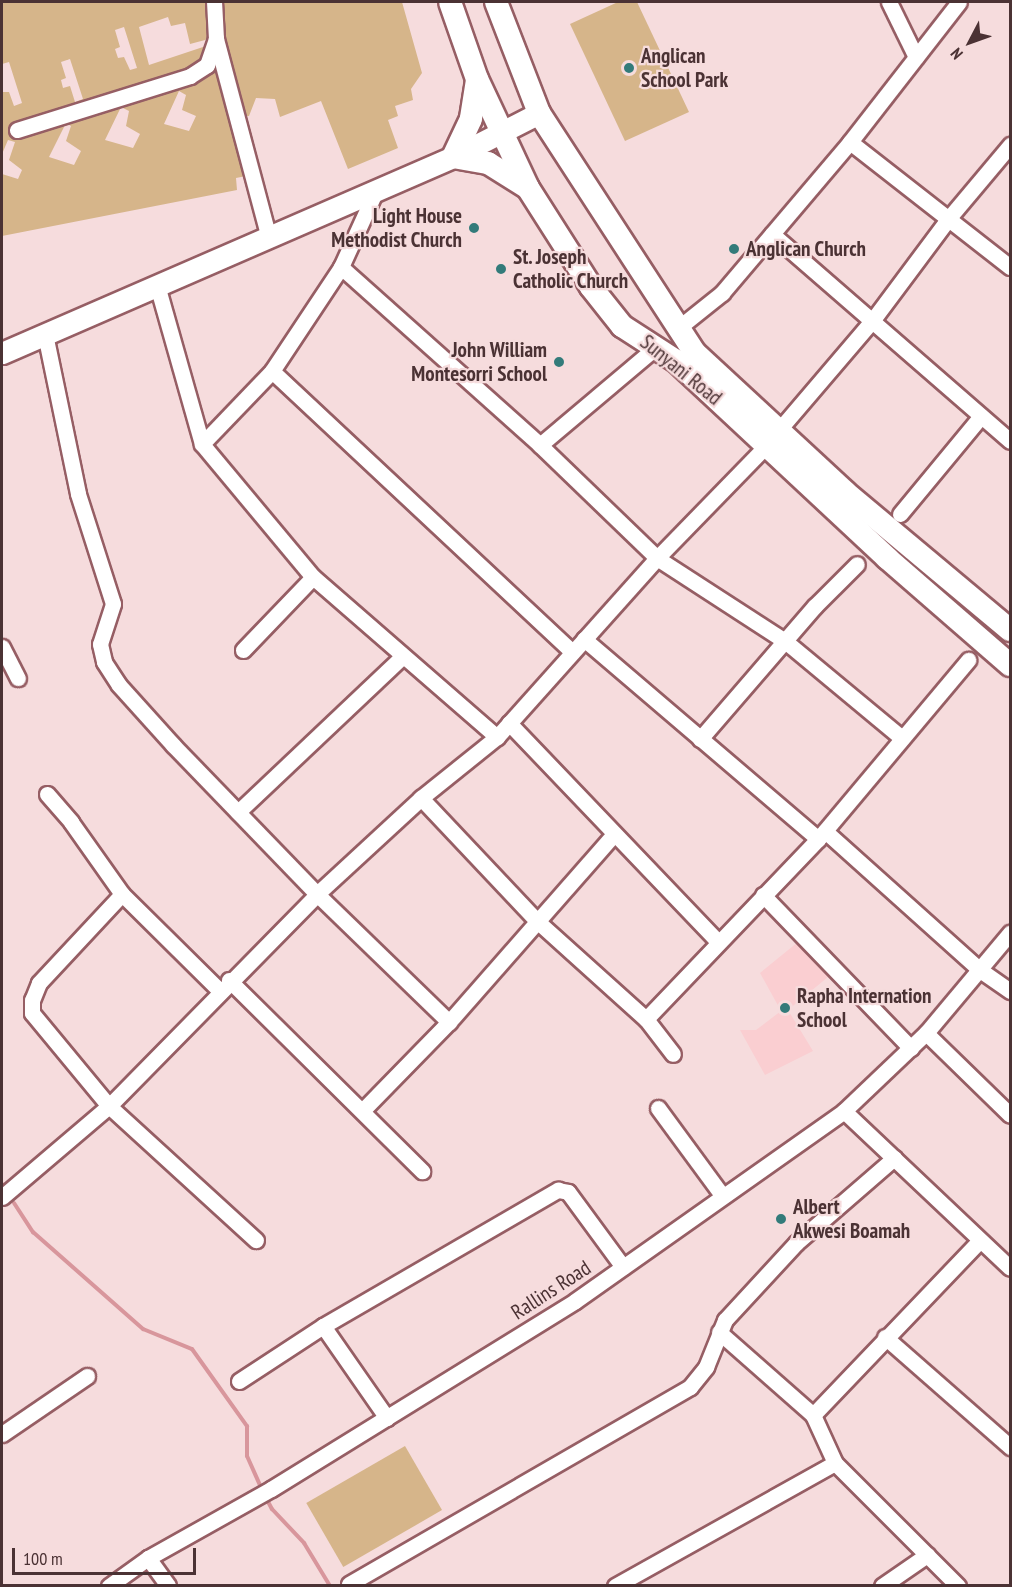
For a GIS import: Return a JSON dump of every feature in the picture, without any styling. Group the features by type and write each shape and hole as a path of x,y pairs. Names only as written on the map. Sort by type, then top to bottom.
{"main road":[{"name":"Sunyani Road","path":"450,2 477,79 528,188 591,287 622,326 657,346 845,492 1011,630"},
{"name":"Sunyani Road","path":"496,2 539,113 694,352 887,558 1011,665"},
{"path":"477,79 471,119 453,158 488,163 528,188"}],"street":[{"path":"214,2 216,39 269,238"},
{"path":"889,2 916,57"},
{"path":"677,329 722,292 850,142 959,2"},
{"path":"16,130 190,76 207,65 216,39"},
{"path":"2,353 269,238 377,188 453,158 539,113"},
{"path":"850,142 1011,267"},
{"path":"2,1197 109,1106 224,985 317,894 421,798 497,737 657,558 773,438 872,321 948,219 1011,145"},
{"path":"202,444 272,371 341,267 377,188"},
{"path":"771,234 1011,441"},
{"path":"341,267 540,445 657,558 785,641 902,738"},
{"path":"157,285 202,444 313,577 402,657 497,737"},
{"path":"45,334 78,494 113,604 100,645 104,662 119,685 238,812 317,894 449,1022"},
{"path":"540,445 657,346"},
{"path":"272,371 572,652"},
{"path":"900,514 981,416"},
{"path":"700,739 785,641 857,564"},
{"path":"243,650 313,577"},
{"path":"584,639 700,739 821,835 980,970 1011,991"},
{"path":"2,646 18,678"},
{"path":"238,812 402,657"},
{"path":"646,1019 821,835 968,660"},
{"path":"509,723 717,942"},
{"path":"46,794 71,822 122,894 362,1111 422,1171"},
{"path":"421,798 537,921 646,1019 673,1054"},
{"path":"362,1111 449,1022 614,834"},
{"path":"122,894 39,983 32,1000 32,1013 42,1028 109,1106 256,1240"},
{"path":"763,895 910,1048"},
{"name":"Rallins Road","path":"109,1586 148,1558 271,1489 575,1301 844,1111 926,1033 1011,933"},
{"path":"926,1033 1011,1115"},
{"path":"658,1108 722,1195"},
{"path":"844,1111 1011,1268"},
{"path":"349,1584 690,1387 706,1367 725,1320 796,1243 894,1158"},
{"path":"239,1381 323,1326 558,1190 568,1192 623,1267"},
{"path":"813,1415 979,1240"},
{"path":"323,1326 387,1418"},
{"path":"719,1332 813,1415 835,1463 958,1586"},
{"path":"885,1337 1011,1447"},
{"path":"2,1434 87,1376"},
{"path":"615,1586 835,1463"},
{"path":"882,1586 927,1555"},
{"path":"148,1558 168,1586"}],"shaded area":[{"path":"2,2 207,2 209,37 205,40 190,44 185,23 171,26 168,17 139,27 149,65 206,46 217,55 246,176 236,178 237,190 2,236 2,174 18,179 22,170 9,160 15,142 8,140 2,154 2,92 9,92 14,106 22,103 9,62 2,64","holes":["124,27 137,68 130,70 124,57 118,58 115,49 120,47 115,30","70,59 83,99 75,102 70,86 63,88 61,80 66,78 61,62","179,91 186,95 182,110 196,116 189,131 164,124","121,107 129,111 126,126 140,134 133,148 105,140","66,123 71,126 66,141 81,151 74,165 49,157"]},
{"path":"220,2 402,2 422,73 411,89 413,100 395,106 398,116 388,120 398,148 348,169 321,101 280,117 275,99 256,98 249,116 239,117"},
{"name":"Anglican School Park","path":"618,2 637,2 689,112 625,141 570,24"},
{"name":"Rapha Internation School","path":"798,942 828,977 788,1010 813,1051 765,1075 740,1030 756,1030 781,1011 760,973"},
{"path":"405,1446 442,1510 343,1567 306,1503"}],"waterway":[{"path":"14,1203 33,1232 143,1329 192,1349 247,1426 247,1456 262,1489"},
{"path":"265,1496 272,1509 304,1543 330,1586"}],"place":[{"name":"Anglican School Park","path":"629,68"},
{"name":"Light House Methodist Church","path":"474,228"},
{"name":"Anglican Church","path":"734,249"},
{"name":"St. Joseph Catholic Church","path":"501,269"},
{"name":"John William Montesorri School","path":"559,362"},
{"name":"Rapha Internation School","path":"785,1008"},
{"name":"Albert Akwesi Boamah","path":"781,1219"}]}
